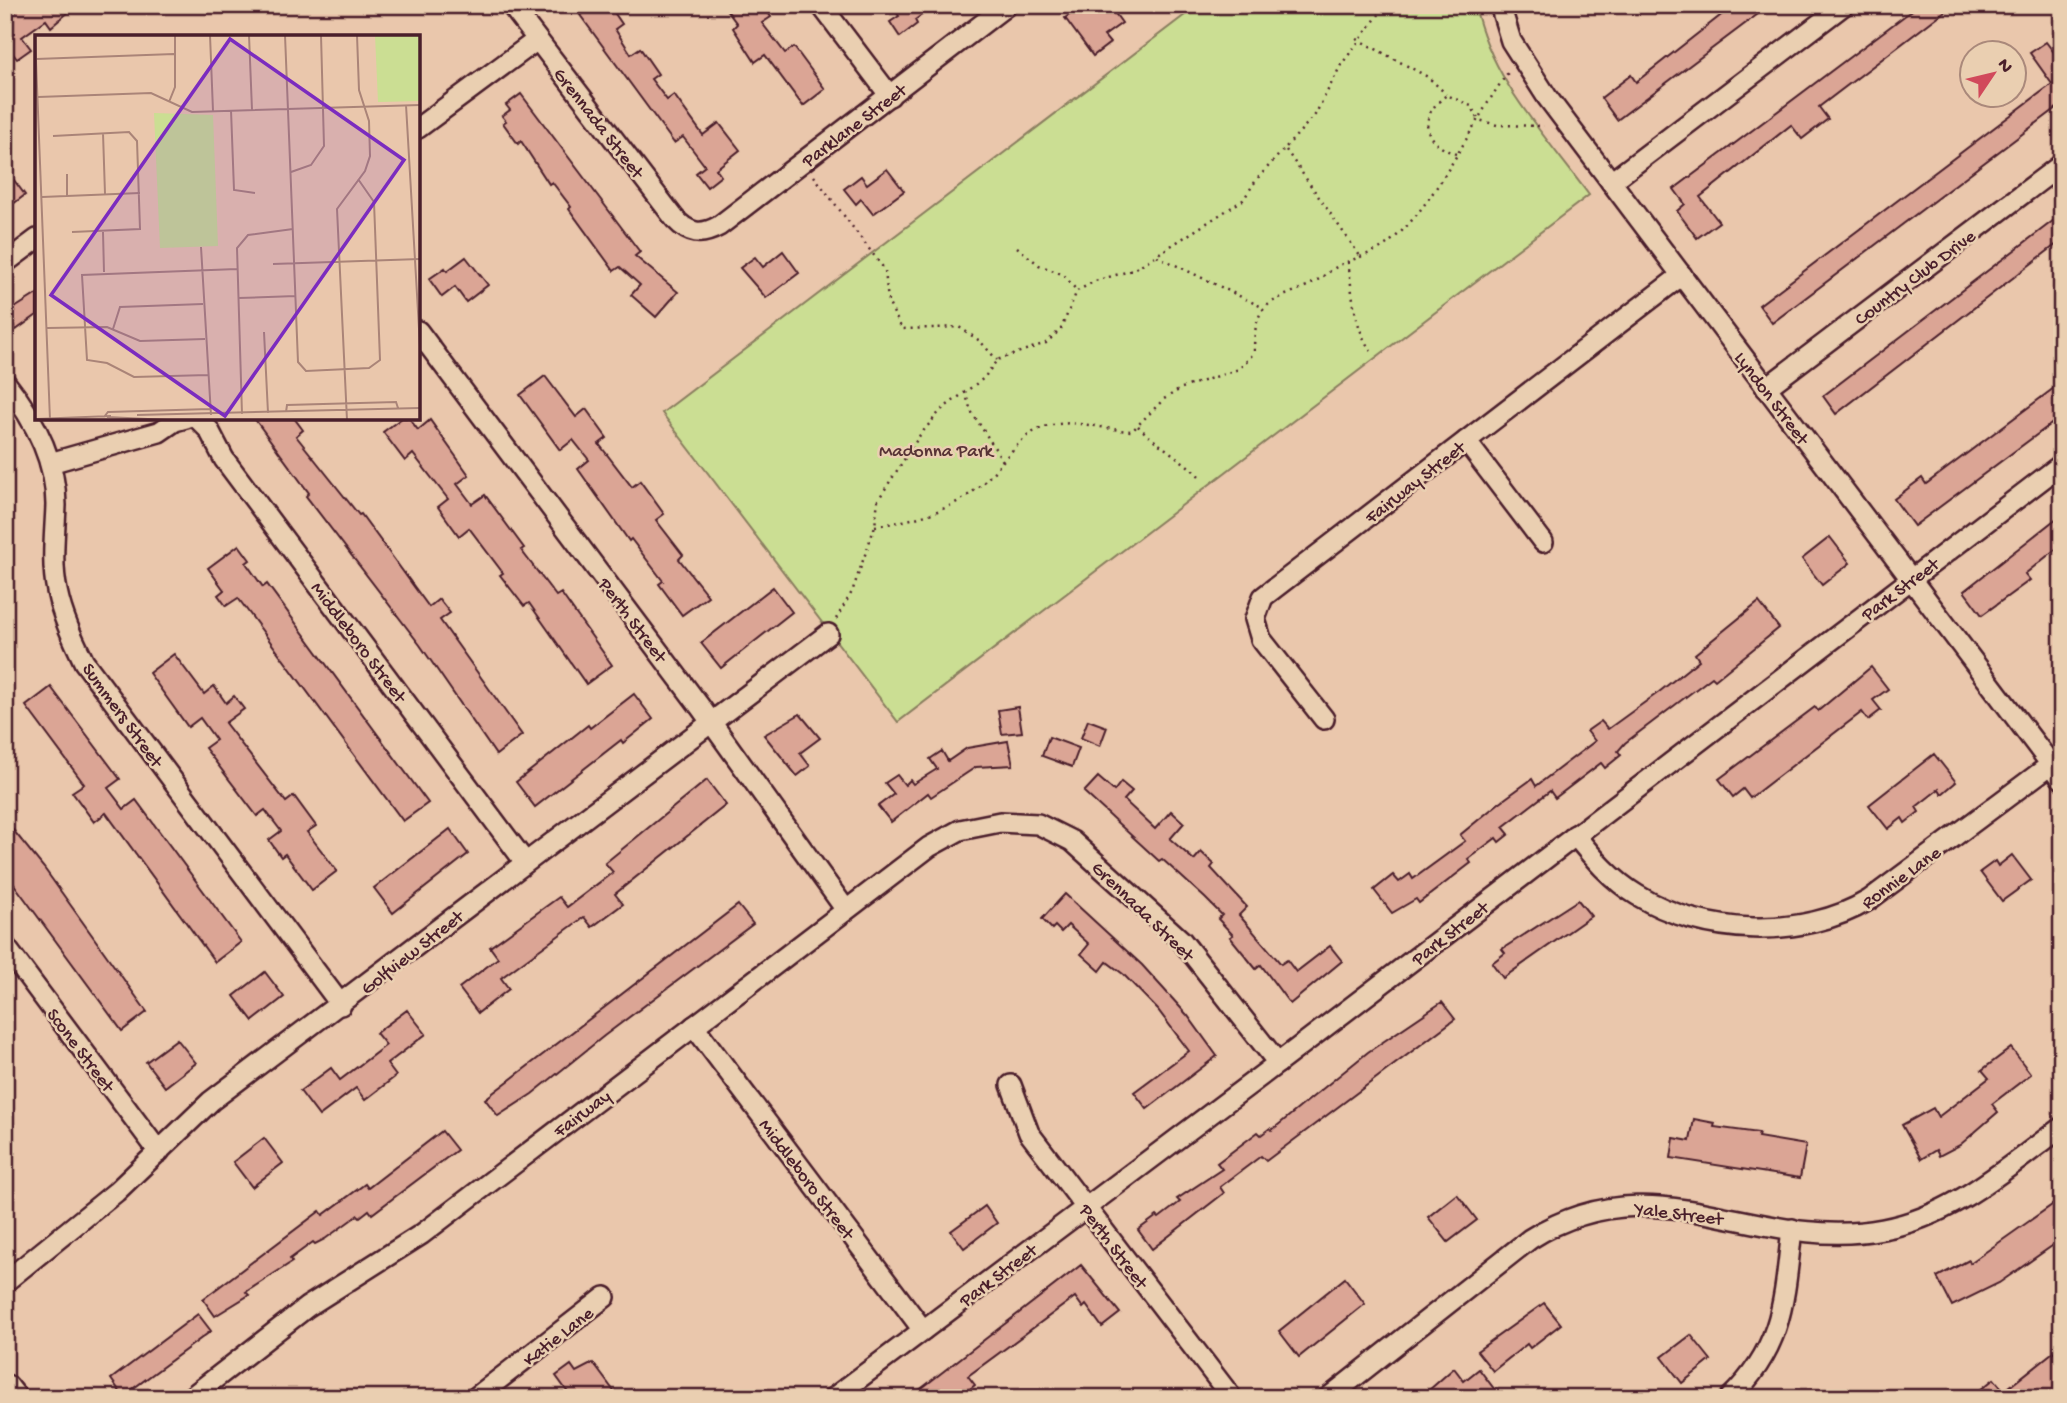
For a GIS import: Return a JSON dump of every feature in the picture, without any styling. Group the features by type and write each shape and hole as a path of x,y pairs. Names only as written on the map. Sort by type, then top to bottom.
{"main road":[{"path":"5,1389 12,1398"}],"street":[{"name":"Grennada Street","path":"510,5 676,219 695,233"},
{"path":"821,5 890,96"},
{"name":"Parklane Street","path":"695,233 719,226 1007,5"},
{"name":"Lyndon Street","path":"1500,5 1511,41 1528,70 1766,388 2058,767"},
{"path":"1611,182 1844,5"},
{"path":"420,127 537,40"},
{"name":"Country Club Drive","path":"1766,388 2062,164"},
{"path":"5,263 35,240"},
{"name":"Fairway Street","path":"1324,719 1261,639 1255,619 1258,604 1263,597 1682,275"},
{"name":"Perth Street","path":"420,334 710,722 846,910"},
{"name":"Summers Street","path":"5,382 37,428 50,463 56,502 54,553 57,590 67,625 84,662 341,1005"},
{"path":"50,463 159,432 179,420"},
{"name":"Middleboro Street","path":"199,420 209,430 224,459 525,862"},
{"path":"1466,441 1543,542"},
{"name":"Park Street","path":"833,1398 1278,1063 2062,464"},
{"name":"Golfview Street","path":"5,1282 116,1192 211,1101 828,634"},
{"name":"Ronnie Lane","path":"1575,835 1612,877 1658,906 1742,927 1799,927 1840,916 1869,901 2058,767"},
{"name":"Grennada Street","path":"972,827 1000,822 1038,824 1072,841 1182,942 1278,1063"},
{"name":"Fairway","path":"190,1398 307,1307 422,1234 929,847 972,827"},
{"name":"Scone Street","path":"5,946 159,1152"},
{"name":"Middleboro Street","path":"694,1026 923,1330"},
{"name":"Perth Street","path":"1011,1085 1029,1133 1232,1398"},
{"name":"Yale Street","path":"1328,1398 1531,1239 1568,1219 1609,1207 1659,1206 1792,1229 1861,1232 1927,1217 1963,1199 2062,1127"},
{"path":"1730,1398 1755,1371 1778,1328 1792,1229"},
{"name":"Katie Lane","path":"475,1398 605,1297"}],"path":[{"path":"828,634 852,592 875,526 878,500 920,435 941,410 984,378 998,360 1046,344 1061,329 1077,291 1095,281 1133,270 1243,200 1257,179 1315,115 1357,40 1386,5"},
{"path":"1357,40 1428,78 1447,94 1471,106 1479,120 1497,125 1548,125"},
{"path":"875,526 930,515 986,481 1036,430 1085,422 1112,431 1132,431 1164,399 1182,388 1239,369 1254,353 1254,327 1264,308 1285,293 1308,286 1348,262 1386,244 1404,228 1457,154 1492,94 1510,70"},
{"path":"1447,94 1436,102 1427,116 1428,134 1440,149 1457,154"},
{"path":"1286,150 1361,257"},
{"path":"803,162 885,270 888,302 902,330 959,327 980,341 998,360"},
{"path":"1017,247 1039,265 1064,275 1077,291"},
{"path":"1157,256 1264,308"},
{"path":"1348,262 1355,299 1354,320 1371,353"},
{"path":"965,392 971,411 1003,461"},
{"path":"1138,426 1156,444 1178,455 1202,479"}],"green space":[{"name":"Madonna Park","path":"1198,5 1475,5 1493,58 1506,82 1589,195 898,722 662,413"}],"building":[{"path":"24,5 77,5 51,27 46,20 22,37 31,49 17,59 13,54 5,60 5,19"},
{"path":"595,5 609,5 622,24 615,29 631,54 640,48 658,74 651,79 667,100 674,95 703,135 719,123 740,150 716,169 721,176 707,187 696,173 705,166 683,137 674,143 580,15"},
{"path":"723,5 763,5 771,17 762,23 785,53 794,47 825,89 803,106 765,55 755,62 733,28 737,24"},
{"path":"891,5 935,5 915,20 917,24 900,37 890,22 899,16"},
{"path":"1083,5 1109,5 1122,23 1104,36 1110,43 1093,56 1065,18"},
{"path":"1734,5 1770,5 1617,120 1601,98 1631,75 1636,82"},
{"path":"1919,5 1953,5 1819,107 1828,119 1802,139 1791,125 1700,197 1719,222 1697,238 1677,211 1685,204 1674,189"},
{"path":"2046,42 2062,63 2062,104 1772,323 1759,305 2020,108 2028,108 2028,102 2052,84 2030,53"},
{"path":"521,94 640,252 635,256 678,292 656,317 631,295 640,285 620,267 614,271 569,209 571,207 552,182 549,184 521,141 518,144 503,123 506,121 502,116 510,110 506,105"},
{"path":"5,168 25,195 5,210"},
{"path":"887,169 904,191 873,214 861,199 856,204 844,189 861,176 867,184"},
{"path":"2062,214 2062,240 1836,414 1823,396"},
{"path":"783,251 799,273 766,298 740,268 755,257 763,267"},
{"path":"466,257 488,285 466,302 455,287 442,297 429,279 445,268 447,271"},
{"path":"35,295 35,316 16,330 5,314"},
{"path":"545,376 576,417 586,409 607,438 599,444 632,487 640,481 664,514 656,520 683,555 679,559 708,596 682,615 659,584 663,581 631,539 629,541 578,469 589,460 573,440 560,450 520,395"},
{"path":"2062,382 2062,416 1914,526 1894,499 1922,478 1926,484"},
{"path":"255,420 296,420 303,430 296,436 359,515 361,514 429,607 439,599 450,613 440,620 522,735 496,755 420,645 306,496 309,493"},
{"path":"399,420 410,420 418,430 430,420 469,475 457,484 472,504 485,495 524,548 521,550 556,596 561,593 612,665 586,684 529,603 524,606 500,575 503,573 469,528 459,536 438,507 448,499 413,454 405,461 383,432"},
{"path":"2062,514 2062,544 2025,574 2030,580 1982,615 1964,591"},
{"path":"1830,537 1850,563 1822,585 1802,559"},
{"path":"239,545 250,560 246,563 263,587 267,584 428,803 403,821 238,598 226,606 218,595 224,590 208,568"},
{"path":"773,587 792,612 721,668 701,643"},
{"path":"1759,602 1779,628 1715,680 1712,677 1625,743 1618,751 1621,755 1605,768 1601,763 1555,798 1550,791 1503,827 1509,834 1499,842 1496,838 1468,859 1471,863 1419,903 1416,899 1392,913 1374,890 1393,875 1399,882 1410,874 1413,879 1465,841 1460,835 1499,803 1532,779 1536,786 1595,741 1587,731 1601,721 1608,729 1659,692 1699,660 1695,654"},
{"path":"174,654 204,694 214,686 226,703 234,696 244,709 225,723 286,802 294,796 316,826 307,832 337,871 312,890 285,854 281,857 269,840 281,831 265,810 257,816 205,748 216,740 200,718 188,727 149,673"},
{"path":"1871,667 1888,689 1873,700 1881,710 1868,720 1862,712 1750,798 1743,789 1733,797 1719,779 1815,707 1818,711"},
{"path":"51,687 120,779 108,788 124,809 136,800 241,942 215,962 106,813 94,822 72,792 84,784 26,706"},
{"path":"634,694 653,719 623,743 621,740 535,807 516,782 588,725 590,728"},
{"path":"1018,707 1022,732 1002,734 998,710"},
{"path":"800,714 820,738 800,753 810,766 797,776 764,735"},
{"path":"1088,720 1107,727 1100,746 1081,738"},
{"path":"1049,737 1079,748 1072,767 1042,756"},
{"path":"1008,741 1013,765 976,767 931,797 928,793 891,822 878,806 894,794 885,783 897,775 905,785 910,780 913,784 937,769 930,759 942,751 948,761 967,748"},
{"path":"1934,754 1956,782 1942,794 1939,789 1916,807 1919,812 1905,823 1902,818 1888,829 1869,805"},
{"path":"1098,777 1114,791 1121,782 1132,791 1124,800 1155,829 1171,811 1184,823 1170,839 1194,860 1201,852 1214,864 1211,868 1247,907 1239,915 1281,964 1287,960 1296,972 1330,946 1342,961 1290,1004 1261,965 1256,969 1230,937 1233,935 1218,919 1222,915 1084,792"},
{"path":"707,780 726,805 615,894 623,904 592,927 584,917 501,978 509,989 478,1013 459,988 498,958 490,947 559,897 567,907 613,872 605,863"},
{"path":"5,820 44,868 147,1012 122,1031 5,872"},
{"path":"450,829 468,854 393,913 374,888"},
{"path":"2012,855 2031,880 2002,901 1980,872 1995,861 1998,866"},
{"path":"1065,894 1142,965 1188,1016 1217,1056 1147,1109 1134,1092 1189,1051 1158,1010 1123,974 1107,962 1100,971 1081,954 1089,944 1068,925 1061,932 1055,926 1052,929 1042,919"},
{"path":"1578,900 1591,916 1503,978 1492,963 1505,953 1502,949"},
{"path":"738,905 753,924 532,1094 498,1116 485,1099"},
{"path":"265,972 284,997 253,1021 234,996"},
{"path":"1442,1002 1455,1019 1266,1161 1261,1156 1220,1187 1224,1193 1152,1249 1138,1230 1157,1216 1159,1218 1180,1202 1177,1199 1222,1169 1217,1163 1258,1132 1261,1135 1270,1128 1272,1130 1368,1052"},
{"path":"407,1010 426,1034 387,1064 396,1076 365,1100 356,1088 319,1116 300,1091 331,1068 340,1080 386,1045 376,1033"},
{"path":"177,1039 196,1063 165,1087 146,1062"},
{"path":"2011,1048 2031,1074 1992,1104 1998,1112 1960,1145 1939,1156 1936,1150 1921,1159 1902,1125 1933,1108 1938,1117 1989,1078 1982,1070"},
{"path":"1694,1119 1715,1123 1714,1127 1759,1133 1758,1137 1806,1145 1800,1178 1671,1158 1674,1138 1690,1141"},
{"path":"442,1131 457,1150 372,1214 369,1210 360,1217 358,1215 325,1239 315,1244 313,1242 290,1259 292,1262 246,1292 249,1295 215,1316 203,1299 320,1211 323,1215 365,1184 368,1188"},
{"path":"264,1138 283,1163 252,1187 233,1162"},
{"path":"1457,1194 1477,1220 1448,1242 1428,1217"},
{"path":"2062,1198 2062,1239 1999,1283 1952,1306 1937,1277 1969,1260 1970,1263"},
{"path":"985,1206 997,1223 964,1248 951,1231"},
{"path":"1081,1265 1120,1313 1102,1327 1086,1305 1083,1308 1075,1297 968,1376 975,1385 958,1398 909,1398"},
{"path":"1345,1278 1365,1304 1299,1357 1279,1331"},
{"path":"1544,1303 1561,1324 1530,1348 1527,1344 1493,1371 1477,1351"},
{"path":"198,1314 211,1331 123,1396 111,1379"},
{"path":"1691,1335 1711,1360 1682,1383 1662,1357"},
{"path":"2062,1345 2062,1387 2048,1398 1970,1398 1994,1379 2004,1391"},
{"path":"593,1363 619,1398 572,1398 556,1376 571,1365 576,1372"},
{"path":"1454,1368 1464,1381 1479,1369 1501,1398 1420,1398"}]}
